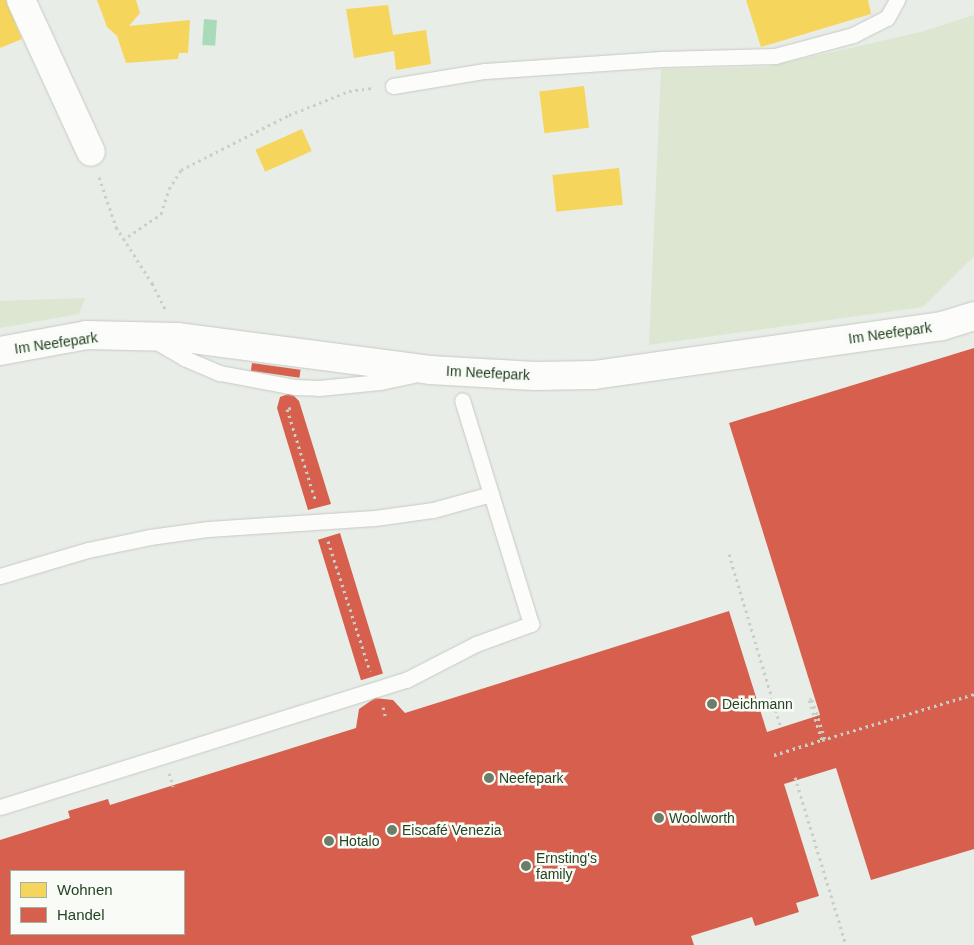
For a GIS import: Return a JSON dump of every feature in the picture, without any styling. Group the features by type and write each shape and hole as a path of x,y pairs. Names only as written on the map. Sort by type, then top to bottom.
{"street":[{"path":"21,0 91,152"},
{"name":"Im Neefepark","path":"0,352 86,336 178,337 430,370 535,376 594,375 942,326 974,316"}],"lane":[{"path":"393,86 485,71 662,59 775,56 853,35 887,18 897,0"},
{"path":"148,336 184,358 220,373 319,388 380,382 430,370"},
{"path":"0,807 406,680 476,644 531,624 462,400"},
{"path":"0,576 88,550 150,537 208,529 322,521 433,510 491,494"}],"path":[{"path":"123,240 161,214 169,189 181,170 289,115 340,94 393,86"},
{"path":"91,152 123,240 152,283 178,337"},
{"path":"164,308 174,310"},
{"path":"319,388 317,401 287,408 386,719"},
{"path":"728,554 780,725"},
{"path":"823,739 974,694"},
{"path":"812,699 823,739 809,700 812,699"},
{"path":"774,755 856,729"},
{"path":"795,777 846,945"}],"shaded area":[{"path":"974,15 974,256 923,307 649,345 661,69 766,67 921,32"},
{"path":"204,19 217,20 215,46 202,45"},
{"path":"85,298 79,314 0,328 0,301"}],"building: Wohnen":[{"path":"0,0 6,0 22,39 0,48"},
{"path":"97,0 136,0 140,13 129,26 190,20 188,53 179,53 178,59 126,63 117,36 107,27"},
{"path":"746,0 868,0 871,14 761,47"},
{"path":"388,5 393,35 426,30 431,64 396,70 394,51 354,58 346,9"},
{"path":"584,86 589,128 544,133 539,91"},
{"path":"302,129 312,151 265,172 255,150"},
{"path":"619,168 623,205 556,212 552,175"}],"building: Handel":[{"name":"Neefepark","path":"974,348 974,849 871,880 836,768 784,784 819,896 796,903 799,912 755,926 752,917 691,936 694,945 0,945 0,840 70,818 68,811 108,799 110,805 356,728 359,709 375,698 393,700 405,713 729,611 767,732 820,715 729,423"},
{"path":"252,363 301,370 299,378 251,371"},
{"path":"291,393 299,401 331,504 308,510 277,408 280,397"},
{"path":"340,533 383,674 361,680 318,540"}],"place":[{"name":"Deichmann","path":"712,704"},
{"name":"Neefepark","path":"489,778"},
{"name":"Woolworth","path":"659,818"},
{"name":"Eiscafé Venezia","path":"392,830"},
{"name":"Hotalo","path":"329,841"},
{"name":"Ernsting's family","path":"526,866"}]}
